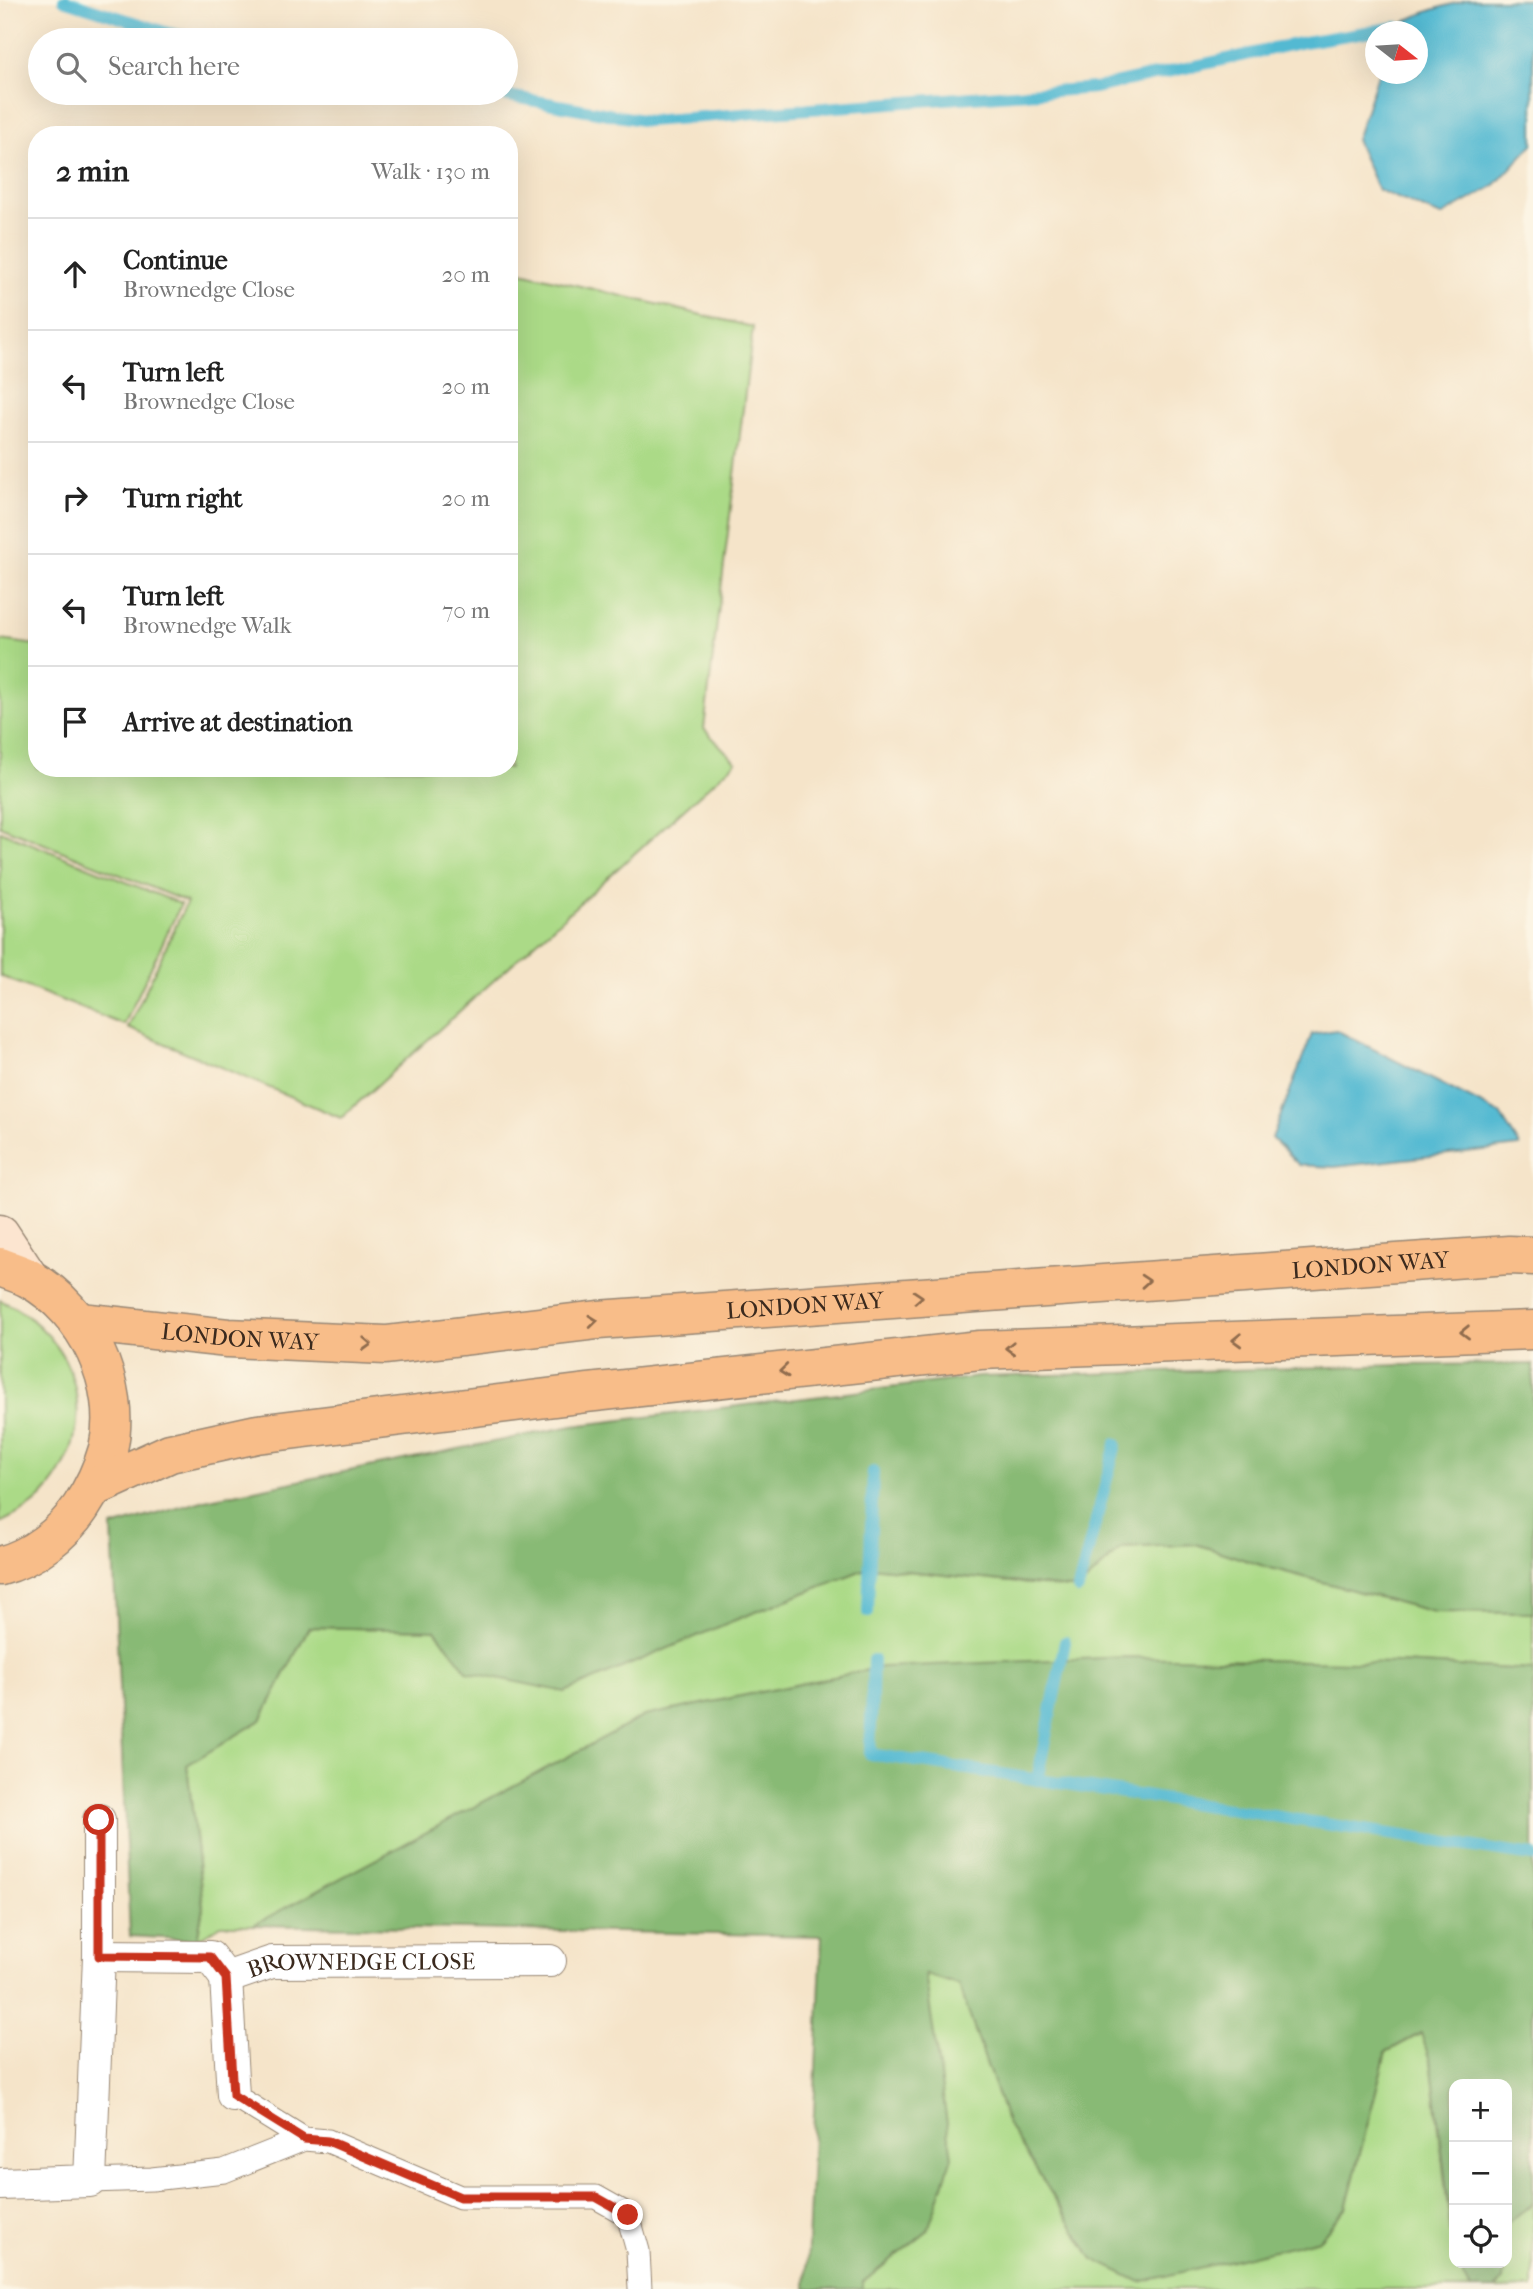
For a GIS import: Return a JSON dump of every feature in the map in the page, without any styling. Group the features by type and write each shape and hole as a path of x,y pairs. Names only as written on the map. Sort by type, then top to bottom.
{"highway":[{"name":"LONDON WAY","path":"79,1322 228,1338 386,1345 598,1320 1533,1255"},
{"path":"4,1568 46,1544 73,1519 93,1488 108,1447 110,1403 100,1360 79,1322 56,1297 15,1273"},
{"path":"93,1488 170,1453 257,1434 587,1393 980,1350 1533,1330"}],"main road":[{"path":"0,1234 15,1273"}],"street":[{"path":"90,2181 99,1956 99,1820"},
{"name":"BROWNEDGE CLOSE","path":"99,1956 210,1957 226,1978 272,1962 550,1961"},
{"path":"226,1978 233,2095 304,2139"},
{"path":"0,2184 152,2179 224,2171 304,2139 328,2141 460,2197 596,2197 628,2215 638,2251 640,2289"}],"green space":[{"path":"518,271 753,327 704,729 736,762 341,1118 128,1028 187,902 0,826 0,640 28,644 28,777 518,777"},
{"path":"0,831 181,904 124,1025 0,976"},
{"path":"0,1300 27,1316 49,1336 65,1359 74,1385 78,1412 74,1440 63,1467 45,1493 24,1510 0,1523"},
{"path":"1533,1364 1533,1613 1434,1612 1267,1567 1196,1544 1122,1548 1078,1589 870,1567 735,1620 565,1692 468,1672 435,1630 309,1627 261,1720 187,1765 203,1907 197,1940 130,1936 112,1527 209,1499 572,1426 979,1377"},
{"path":"1196,1544 1267,1567 1434,1612 1533,1613 1533,1670 1399,1663 253,1925 221,1925 197,1940 203,1907 187,1765 261,1720 309,1627 435,1630 469,1672 735,1620 870,1567 1078,1589 1122,1548"},
{"path":"1127,1657 1399,1663 1533,1670 1533,2203 1512,2219 1512,2079 1449,2079 1449,2210 1432,2067 1421,2033 1386,2052 1346,2208 1320,2239 1140,2282 1093,2259 1008,2125 959,1985 925,1974 952,2157 928,2230 863,2282 863,2289 806,2289 822,1936 253,1925 644,1716 882,1667"},
{"path":"924,1974 959,1985 1008,2125 1346,2208 1386,2052 1422,2033 1432,2067 1449,2218 1449,2268 1459,2268 1471,2289 863,2289 863,2282 928,2230"},
{"path":"1533,2203 1533,2288 1496,2289 1503,2279 1504,2268 1512,2268 1512,2219"},
{"path":"1459,2268 1504,2268 1503,2279 1495,2289 1471,2289"}],"water":[{"path":"1466,0 1533,0 1533,144 1494,186 1441,216 1378,190 1356,140 1375,84 1428,84 1428,21 1406,21"},
{"path":"1336,1030 1500,1114 1520,1146 1334,1167 1299,1165 1272,1138 1312,1034"}],"waterway":[{"path":"64,0 152,28"},
{"path":"518,98 647,121 1095,88 1304,42 1365,32"},
{"path":"1078,1589 1116,1444"},
{"path":"868,1612 873,1472"},
{"path":"1037,1780 1065,1642"},
{"path":"873,1660 870,1754 1533,1856"}],"route":[{"path":"99,1820 99,1956 210,1957 226,1978 233,2095 304,2139 328,2141 460,2197 596,2197 628,2215"}]}
